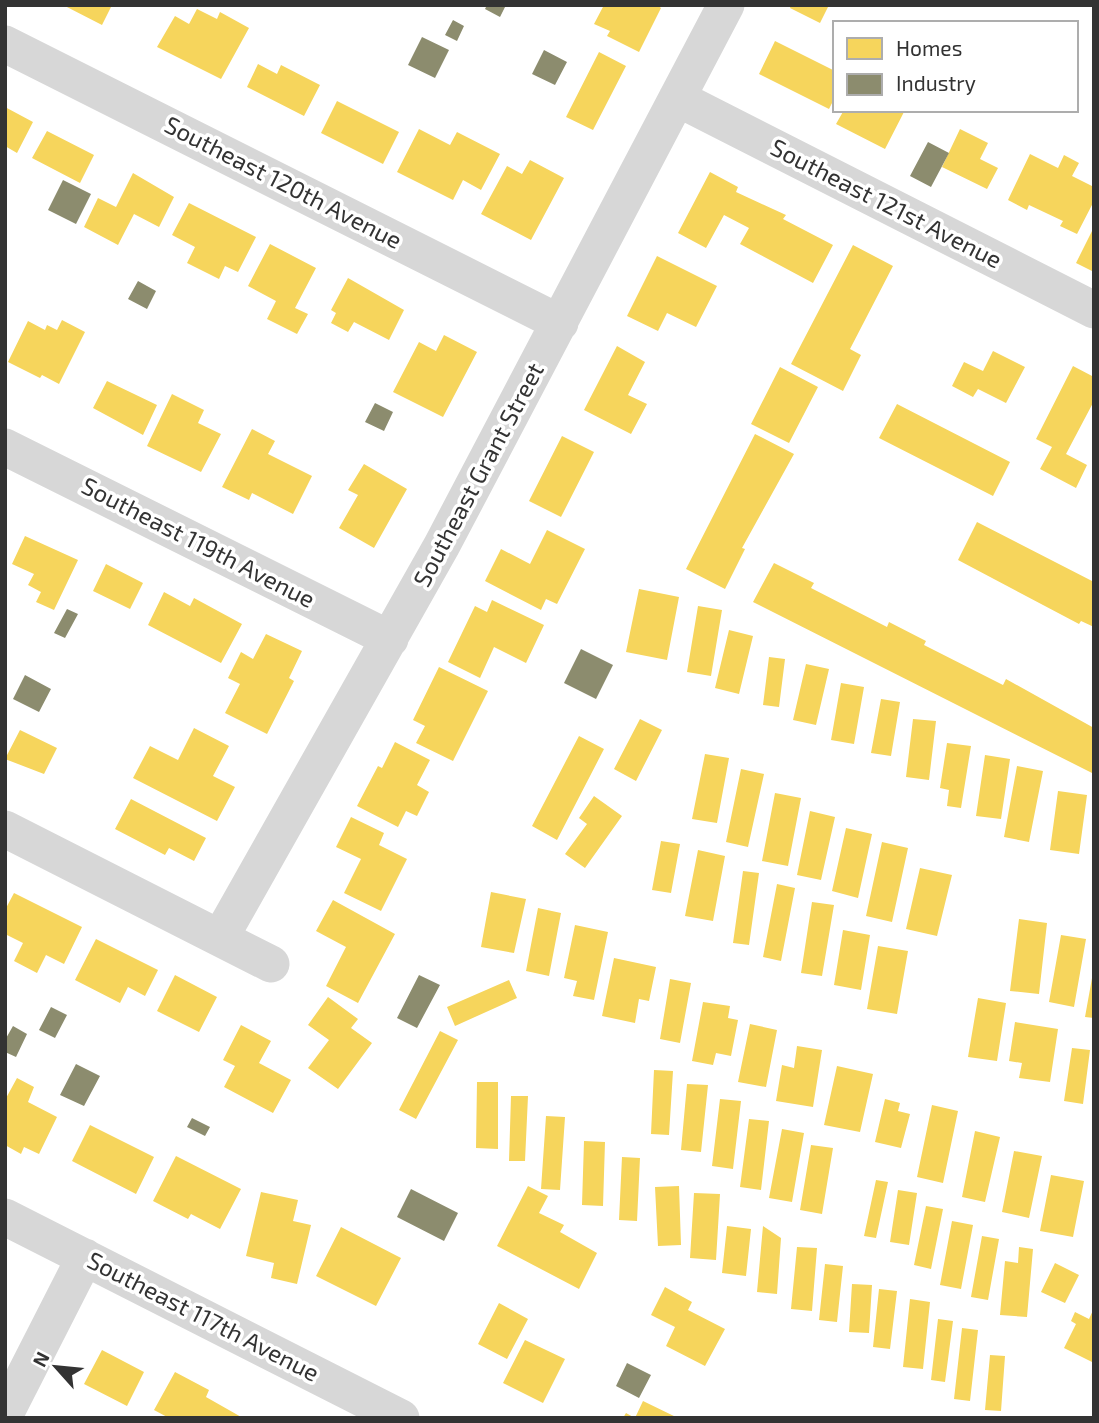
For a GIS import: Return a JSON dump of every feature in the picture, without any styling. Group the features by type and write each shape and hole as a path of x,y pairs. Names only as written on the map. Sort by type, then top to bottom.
{"street":[{"name":"Southeast Grant Street","path":"220,938 390,639 560,323 726,5"},
{"name":"Southeast 120th Avenue","path":"5,44 560,323"},
{"name":"Southeast 121st Avenue","path":"677,99 1094,310"},
{"name":"Southeast 119th Avenue","path":"5,447 390,639"},
{"path":"5,829 271,964"},
{"name":"Southeast 117th Avenue","path":"5,1217 401,1418"},
{"path":"5,1414 85,1258"}],"building: Homes":[{"path":"63,5 112,5 102,25"},
{"path":"604,5 657,5 661,8 639,52 607,36 610,31 594,24"},
{"path":"791,5 829,5 820,23 790,8"},
{"path":"197,9 217,19 220,12 249,28 221,79 157,47 175,16 189,24"},
{"path":"775,41 833,70 833,101 829,109 759,74"},
{"path":"599,52 626,66 593,130 566,117"},
{"path":"258,64 277,74 281,65 320,85 304,116 247,87"},
{"path":"337,101 399,132 383,164 321,133"},
{"path":"5,107 33,122 17,153 5,146"},
{"path":"843,112 904,112 885,149 836,124"},
{"path":"419,129 450,145 457,132 500,154 481,190 463,180 453,200 397,172"},
{"path":"960,129 988,143 980,159 998,168 987,189 942,167"},
{"path":"47,131 94,155 80,183 32,158"},
{"path":"1030,154 1058,168 1064,155 1079,163 1072,176 1094,187 1094,201 1077,234 1060,226 1063,221 1029,205 1027,210 1008,200"},
{"path":"530,160 564,178 531,240 481,214 507,166 522,174"},
{"path":"710,172 738,187 736,192 786,215 783,219 833,245 813,283 740,244 749,228 724,215 706,248 678,233"},
{"path":"133,173 174,197 159,227 134,214 118,245 84,227 98,198 116,207"},
{"path":"189,203 256,237 238,272 225,266 219,279 187,263 195,247 172,235"},
{"path":"1094,227 1094,272 1076,263"},
{"path":"270,244 316,268 295,308 308,314 297,334 267,319 276,301 248,286"},
{"path":"853,245 893,266 850,349 861,355 843,391 791,364"},
{"path":"657,256 717,286 696,327 667,313 658,331 627,316"},
{"path":"348,278 404,310 389,340 354,322 348,332 331,323 336,313 331,310"},
{"path":"62,320 85,332 59,384 8,362 28,321 45,330 47,325 57,330"},
{"path":"444,335 477,352 443,417 393,392 419,342 436,351"},
{"path":"617,346 645,362 628,395 647,404 631,434 584,410"},
{"path":"993,351 1025,367 1006,403 978,389 973,397 952,386 964,362 983,371"},
{"path":"1073,366 1094,377 1094,401 1066,454 1087,465 1076,488 1040,469 1052,447 1036,439"},
{"path":"780,367 818,387 789,443 751,424"},
{"path":"107,381 157,405 143,435 93,408"},
{"path":"172,394 204,410 198,423 221,434 201,472 147,446"},
{"path":"897,404 1010,462 993,496 879,438"},
{"path":"252,429 275,441 268,454 312,476 293,514 252,493 249,500 222,487"},
{"path":"755,434 794,454 742,548 745,549 725,589 686,569"},
{"path":"562,436 594,452 561,517 529,501"},
{"path":"364,464 407,489 374,548 339,528 358,495 348,490"},
{"path":"977,522 1094,582 1094,627 1081,621 1079,624 958,560"},
{"path":"547,530 585,549 557,604 546,599 541,610 485,581 501,549 530,564"},
{"path":"25,536 78,560 54,610 36,602 41,592 28,585 34,574 12,564"},
{"path":"774,563 814,583 811,588 887,627 889,622 926,641 924,645 1003,685 1006,679 1094,728 1094,774 753,602"},
{"path":"106,564 143,583 130,609 93,591"},
{"path":"639,589 679,597 667,660 626,652"},
{"path":"164,592 190,606 194,598 242,624 221,663 148,625"},
{"path":"492,600 544,625 526,663 494,647 480,678 448,662 475,606 487,612"},
{"path":"698,606 722,610 711,676 687,672"},
{"path":"729,630 753,636 739,694 715,688"},
{"path":"266,634 302,651 289,678 294,681 267,734 225,713 240,684 228,678 241,652 253,659"},
{"path":"769,657 785,659 779,707 763,705"},
{"path":"806,664 829,669 816,725 793,720"},
{"path":"439,667 488,691 453,761 416,743 425,726 413,720"},
{"path":"841,683 864,687 854,744 831,740"},
{"path":"881,699 900,702 891,756 871,753"},
{"path":"640,719 662,730 636,781 614,769"},
{"path":"913,719 936,721 929,780 906,777"},
{"path":"194,728 229,746 213,776 235,787 217,821 133,778 150,746 178,760"},
{"path":"20,730 57,748 44,774 5,759"},
{"path":"579,736 604,749 557,840 532,826"},
{"path":"395,742 430,760 417,785 429,792 417,816 406,811 398,827 357,806 378,766 382,768"},
{"path":"947,743 971,746 961,808 947,806 949,790 940,788"},
{"path":"705,754 729,758 717,823 692,819"},
{"path":"985,755 1010,759 1001,819 976,816"},
{"path":"1017,766 1043,771 1029,842 1004,837"},
{"path":"741,769 764,774 748,847 726,842"},
{"path":"1058,791 1087,795 1079,854 1050,850"},
{"path":"775,793 801,798 788,866 762,861"},
{"path":"594,796 622,816 585,868 565,854 587,824 579,818"},
{"path":"131,799 206,838 194,861 169,848 165,855 115,829"},
{"path":"810,811 835,817 821,880 797,875"},
{"path":"351,817 384,833 379,845 407,859 381,911 344,893 361,859 336,847"},
{"path":"846,828 872,834 858,898 832,891"},
{"path":"661,841 680,844 671,893 652,890"},
{"path":"882,842 908,848 892,922 866,916"},
{"path":"698,850 725,856 713,921 685,916"},
{"path":"920,868 952,875 937,936 906,929"},
{"path":"743,871 759,873 749,945 733,943"},
{"path":"777,884 795,888 781,961 763,957"},
{"path":"491,892 526,899 514,953 481,947"},
{"path":"14,893 82,927 64,964 46,955 37,973 14,961 23,943 5,934 5,910"},
{"path":"333,900 395,934 358,1003 326,986 346,947 316,931"},
{"path":"812,902 834,905 822,976 801,973"},
{"path":"538,908 561,913 549,976 526,971"},
{"path":"1019,919 1047,923 1039,994 1010,991"},
{"path":"575,925 608,932 594,1000 573,996 577,981 564,978"},
{"path":"843,930 870,935 861,990 834,985"},
{"path":"1061,935 1086,939 1074,1007 1049,1002"},
{"path":"96,939 158,970 145,996 128,987 120,1003 75,980"},
{"path":"878,946 908,951 897,1014 867,1009"},
{"path":"614,958 656,967 649,1001 639,999 635,1023 602,1016"},
{"path":"175,975 217,997 199,1032 157,1011"},
{"path":"1094,978 1094,1018 1085,1017"},
{"path":"670,979 691,983 680,1043 660,1039"},
{"path":"509,980 517,998 455,1026 447,1007"},
{"path":"328,997 358,1019 351,1028 372,1043 338,1089 308,1068 329,1040 308,1025"},
{"path":"978,998 1006,1003 997,1061 968,1057"},
{"path":"703,1002 730,1006 728,1018 738,1020 731,1056 716,1053 713,1065 692,1061"},
{"path":"1015,1022 1058,1029 1050,1082 1019,1078 1022,1063 1009,1061"},
{"path":"750,1024 777,1030 766,1087 738,1082"},
{"path":"241,1025 271,1041 259,1063 291,1080 273,1113 224,1087 235,1066 223,1060"},
{"path":"440,1031 458,1040 416,1119 399,1110"},
{"path":"797,1046 822,1050 813,1107 776,1101 782,1065 794,1068"},
{"path":"1072,1048 1090,1050 1083,1104 1064,1101"},
{"path":"837,1066 873,1074 860,1132 824,1125"},
{"path":"654,1070 673,1071 669,1135 651,1134"},
{"path":"17,1078 34,1087 28,1102 57,1117 39,1154 24,1147 21,1154 5,1145 5,1100"},
{"path":"477,1082 498,1082 498,1149 476,1148"},
{"path":"687,1084 708,1085 701,1152 681,1150"},
{"path":"511,1096 528,1096 525,1161 509,1161"},
{"path":"720,1099 741,1101 733,1169 712,1166"},
{"path":"885,1099 900,1103 898,1111 910,1114 901,1148 875,1142"},
{"path":"932,1105 958,1111 943,1183 917,1177"},
{"path":"546,1116 565,1117 560,1190 541,1189"},
{"path":"749,1119 769,1121 761,1190 740,1187"},
{"path":"90,1125 154,1157 136,1194 72,1161"},
{"path":"782,1129 804,1133 792,1202 769,1198"},
{"path":"975,1131 1000,1137 985,1202 962,1197"},
{"path":"584,1141 605,1142 603,1206 582,1205"},
{"path":"811,1145 833,1148 822,1214 800,1210"},
{"path":"1014,1151 1042,1156 1029,1218 1002,1212"},
{"path":"176,1156 241,1189 220,1229 191,1214 188,1219 153,1201"},
{"path":"622,1157 640,1158 637,1221 619,1220"},
{"path":"1051,1175 1084,1181 1073,1237 1040,1231"},
{"path":"876,1180 888,1182 876,1238 864,1236"},
{"path":"528,1186 548,1196 539,1213 564,1225 560,1232 597,1253 579,1289 497,1246"},
{"path":"679,1186 681,1245 658,1246 655,1187"},
{"path":"898,1190 917,1193 909,1245 890,1242"},
{"path":"261,1192 298,1200 293,1221 311,1225 297,1284 271,1278 274,1263 246,1256"},
{"path":"694,1193 720,1194 716,1260 690,1258"},
{"path":"926,1206 943,1209 931,1269 914,1265"},
{"path":"952,1221 973,1225 961,1289 940,1285"},
{"path":"727,1226 751,1229 746,1276 722,1273"},
{"path":"763,1226 781,1238 777,1294 757,1292"},
{"path":"341,1227 401,1258 376,1306 316,1276"},
{"path":"982,1236 999,1239 988,1300 971,1297"},
{"path":"797,1247 817,1248 812,1311 791,1309"},
{"path":"1019,1247 1033,1249 1027,1317 1000,1315 1005,1261 1018,1263"},
{"path":"1055,1263 1079,1275 1065,1303 1041,1292"},
{"path":"825,1264 843,1266 837,1322 819,1320"},
{"path":"852,1284 872,1285 869,1333 849,1332"},
{"path":"665,1287 692,1302 688,1310 725,1329 705,1366 666,1346 675,1327 651,1315"},
{"path":"879,1289 897,1291 890,1349 873,1347"},
{"path":"910,1299 930,1302 923,1369 903,1367"},
{"path":"499,1303 528,1319 507,1359 478,1344"},
{"path":"1094,1308 1094,1363 1064,1348 1076,1324 1071,1321 1075,1312 1089,1319"},
{"path":"938,1319 953,1321 945,1382 931,1380"},
{"path":"962,1328 978,1330 970,1401 954,1399"},
{"path":"525,1340 565,1359 543,1403 503,1383"},
{"path":"102,1350 144,1372 127,1406 84,1384"},
{"path":"990,1355 1005,1356 1001,1411 985,1410"},
{"path":"175,1372 209,1390 206,1397 243,1418 169,1418 154,1410"},
{"path":"643,1401 678,1418 635,1418"}],"building: Industry":[{"path":"487,5 506,5 500,17 485,9"},
{"path":"453,20 464,26 457,41 445,35"},
{"path":"422,37 449,50 435,78 408,65"},
{"path":"544,50 567,62 555,85 532,74"},
{"path":"928,142 949,153 931,187 910,176"},
{"path":"63,180 91,194 76,224 48,210"},
{"path":"138,281 156,291 147,309 128,299"},
{"path":"375,403 393,412 384,431 365,422"},
{"path":"67,609 78,614 65,638 54,633"},
{"path":"581,649 613,665 596,699 564,683"},
{"path":"25,675 51,689 39,712 13,699"},
{"path":"419,975 440,985 417,1028 397,1018"},
{"path":"51,1007 67,1015 55,1038 39,1030"},
{"path":"13,1026 27,1034 16,1057 5,1052 5,1040"},
{"path":"76,1064 100,1076 84,1106 60,1095"},
{"path":"192,1118 210,1127 205,1136 187,1127"},
{"path":"411,1189 458,1213 444,1241 397,1217"},
{"path":"627,1363 651,1375 639,1398 616,1386"}]}
